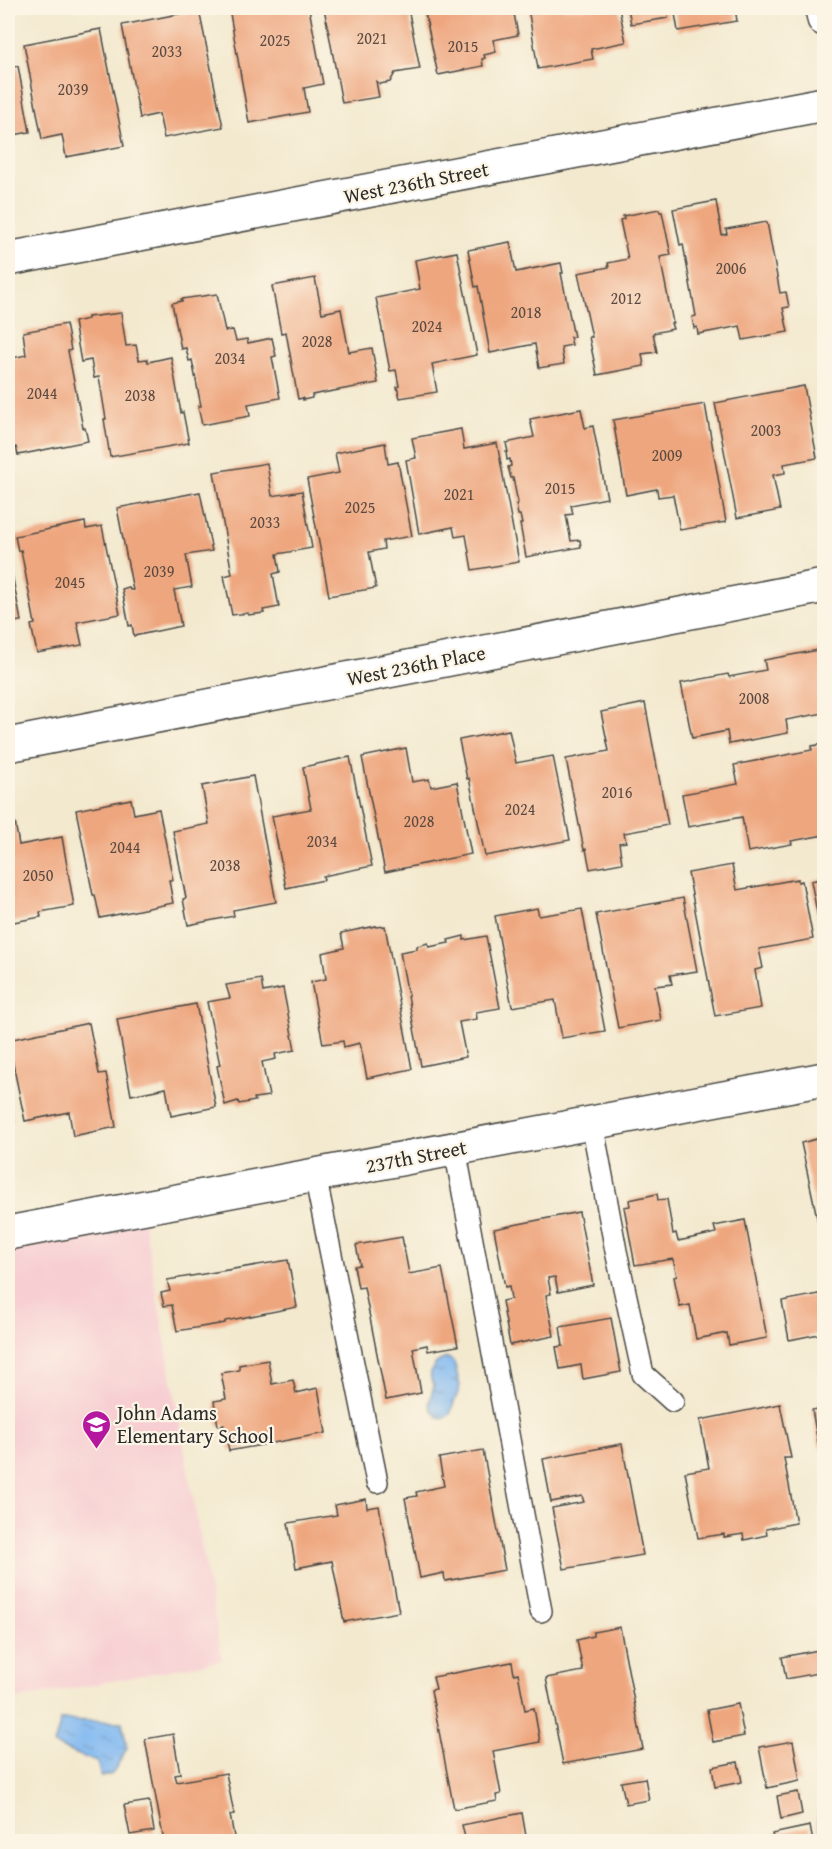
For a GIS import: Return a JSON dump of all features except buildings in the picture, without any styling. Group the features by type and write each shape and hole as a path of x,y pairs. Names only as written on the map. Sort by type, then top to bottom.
{"street":[{"path":"822,8 825,19"},
{"name":"West 236th Street","path":"8,260 825,104"},
{"name":"West 236th Place","path":"8,745 825,586"},
{"name":"237th Street","path":"8,1233 825,1079"}],"lane":[{"path":"591,1123 643,1374 673,1401"},
{"path":"455,1149 541,1611"},
{"path":"315,1176 377,1482"}],"shaded area":[{"name":"John Adams Elementary School","path":"142,1212 222,1660 8,1701 8,1238"}],"water":[{"path":"448,1358 454,1362 460,1386 450,1414 444,1418 438,1417 429,1404 434,1386 431,1372 438,1362"},
{"path":"61,1720 122,1722 127,1748 112,1774 101,1777 97,1762 54,1745"},
{"path":"824,1806 824,1836 818,1816"}],"place":[{"name":"John Adams Elementary School","path":"96,1450"}]}
